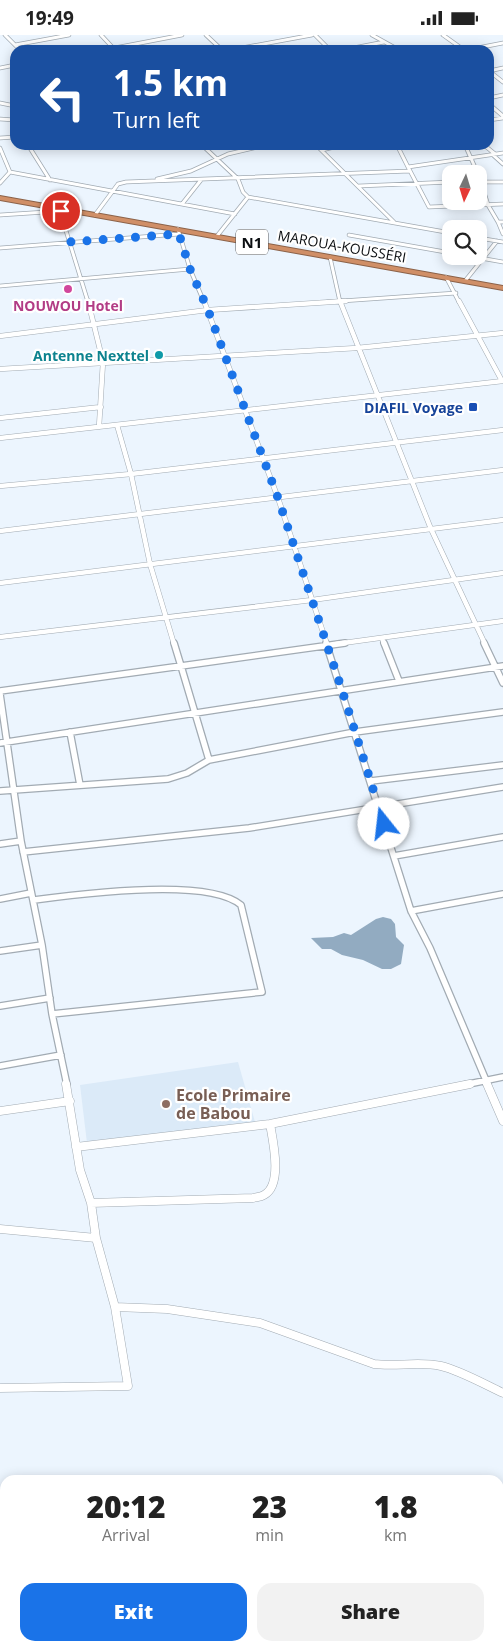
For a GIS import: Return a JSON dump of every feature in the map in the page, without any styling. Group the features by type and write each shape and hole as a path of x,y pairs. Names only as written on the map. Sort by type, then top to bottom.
{"highway":[{"name":"MAROUA-KOUSSÉRI","path":"0,198 179,232 217,236 503,288"}],"street":[{"path":"5,35 15,45 69,35"},
{"path":"101,35 110,45"},
{"path":"133,45 182,35"},
{"path":"206,35 217,45"},
{"path":"258,45 313,35 324,45"},
{"path":"372,35 391,45"},
{"path":"443,35 458,45"},
{"path":"366,45 384,41"},
{"path":"0,148 10,172"},
{"path":"31,150 50,180"},
{"path":"208,150 238,179 243,192 248,197 442,231"},
{"path":"95,215 120,183 160,178 191,171 228,154 245,150"},
{"path":"322,150 394,222"},
{"path":"400,150 415,183 429,207 442,207"},
{"path":"468,150 474,165"},
{"path":"490,150 503,164"},
{"path":"143,180 238,179 346,174 409,169 503,153"},
{"path":"10,172 235,214"},
{"path":"0,183 10,172"},
{"path":"182,204 201,180"},
{"path":"358,186 442,182"},
{"path":"488,182 503,182"},
{"path":"217,236 248,197"},
{"path":"503,204 488,205 503,234"},
{"path":"0,215 60,209 82,278 103,362 99,427"},
{"path":"498,222 503,222"},
{"path":"0,248 179,232 190,269 208,310 278,498 342,690 411,911 430,948 503,1121"},
{"path":"349,235 442,251"},
{"path":"487,239 503,242"},
{"path":"487,253 497,241"},
{"path":"330,257 340,302 376,395 431,529 503,683"},
{"path":"487,260 503,262"},
{"path":"465,281 477,265"},
{"path":"0,286 190,269"},
{"path":"446,277 456,293 503,388"},
{"path":"0,336 208,310 456,293"},
{"path":"0,369 357,347 503,333"},
{"path":"0,438 501,381"},
{"path":"0,418 101,407"},
{"path":"117,425 131,474 150,564 168,618 209,759"},
{"path":"0,486 131,474 503,430"},
{"path":"0,531 503,470"},
{"path":"0,583 503,520"},
{"path":"0,637 312,600 503,573"},
{"path":"0,1387 128,1386 115,1307 96,1239 91,1203 80,1170 70,1101 52,1013 34,901 21,841 0,693 181,665 503,621"},
{"path":"382,638 399,681"},
{"path":"0,743 503,666"},
{"path":"0,791 168,779 186,773 209,759 355,732 503,712"},
{"path":"70,732 80,785"},
{"path":"371,781 503,765"},
{"path":"23,852 248,828 503,787"},
{"path":"394,856 503,837"},
{"path":"0,844 21,841"},
{"path":"34,901 101,891 147,889 213,892 238,900 241,905 262,992 52,1013"},
{"path":"0,899 32,893"},
{"path":"411,911 503,893"},
{"path":"0,951 42,945"},
{"path":"0,1006 50,998"},
{"path":"0,1066 61,1055"},
{"path":"76,1147 270,1124 503,1077"},
{"path":"0,1111 70,1101"},
{"path":"91,1203 253,1198 266,1195 271,1188 275,1175 274,1145 270,1124"},
{"path":"0,1229 96,1239"},
{"path":"115,1307 167,1309 260,1323 374,1364 390,1366 415,1364 442,1366 503,1393"}],"shaded area":[{"path":"383,917 391,919 395,924 396,937 404,945 401,964 391,969 382,969 363,960 342,955 331,949 322,949 311,938 333,937 344,933 351,935 376,919"},
{"name":"Ecole Primaire de Babou","path":"238,1062 255,1122 87,1143 80,1085"}],"place":[{"name":"NOUWOU Hotel","path":"68,289"},
{"name":"Antenne Nexttel","path":"159,355"},
{"name":"DIAFIL Voyage","path":"473,407"},
{"name":"Ecole Primaire de Babou","path":"166,1104"}],"route":[{"path":"61,211 71,242 179,234 190,269 208,310 278,498 384,824"}]}
